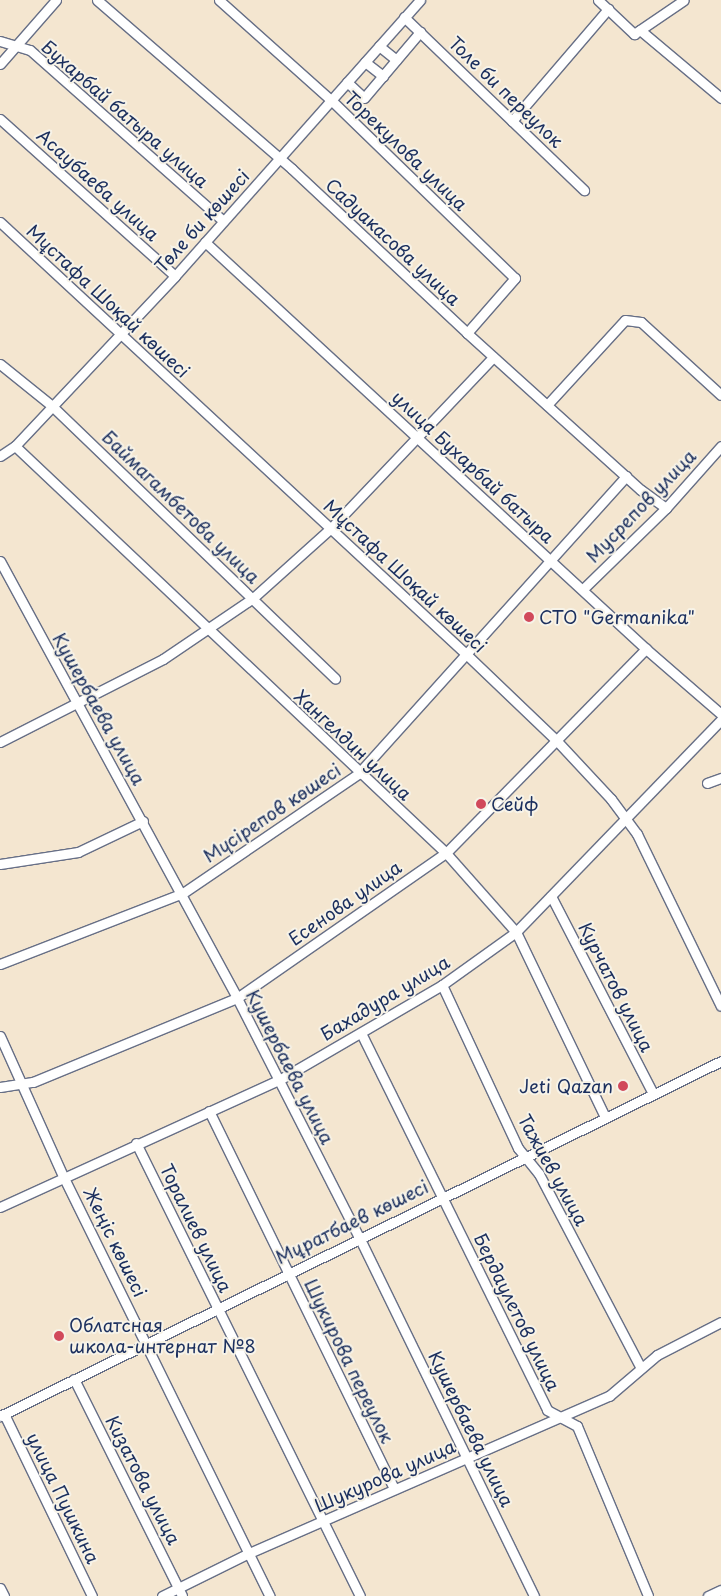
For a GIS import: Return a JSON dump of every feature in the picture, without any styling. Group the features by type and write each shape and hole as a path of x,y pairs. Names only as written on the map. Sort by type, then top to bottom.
{"street":[{"path":"0,64 56,0"},
{"name":"Садуакасова улица","path":"97,0 278,160 626,476 666,508"},
{"name":"Торекулова улица","path":"219,0 331,100 515,278 468,334"},
{"name":"Төле би көшесі","path":"0,456 15,446 175,276 420,0"},
{"path":"598,0 721,98"},
{"path":"637,32 684,0"},
{"path":"512,121 608,9"},
{"name":"Толе би переулок","path":"404,17 584,190"},
{"path":"347,82 362,98 420,32"},
{"name":"Бухарбай батыра улица","path":"0,41 30,50 223,221"},
{"path":"379,46 396,60"},
{"path":"365,62 382,76"},
{"name":"Асаубаева улица","path":"0,119 175,276"},
{"name":"Мұстафа Шоқай көшесі","path":"0,222 119,335 466,654 556,740 625,817 721,1006"},
{"name":"улица Бухарбай батыра","path":"205,242 646,649 721,714"},
{"path":"547,405 625,320 641,322 721,395"},
{"path":"0,742 163,659 253,598 330,529 493,356"},
{"name":"Баймагамбетова улица","path":"0,364 52,406 335,678"},
{"name":"Хангелдин улица","path":"15,446 358,774 446,854 516,932 605,1117"},
{"name":"Мусрепов улица","path":"583,589 666,508 721,446"},
{"name":"Мүсірепов көшесі","path":"0,964 183,893 358,774 549,559 626,476"},
{"name":"Кушербаева улица","path":"0,561 183,893 359,1237 534,1596"},
{"name":"Есенова улица","path":"0,1087 33,1082 237,998 446,854 646,649"},
{"name":"Бахадура улица","path":"0,1207 136,1143 279,1080 442,985 516,932 625,817 721,720"},
{"path":"707,783 721,778"},
{"path":"0,864 78,852 143,821"},
{"name":"Курчатов улица","path":"551,896 652,1094"},
{"name":"Тажиев улица","path":"442,985 524,1156 539,1174 641,1368"},
{"name":"Бердаулетов улица","path":"361,1033 547,1410 577,1426 648,1596"},
{"name":"Жеңіс көшесі","path":"0,1036 64,1176 270,1596"},
{"name":"Мұратбаев көшесі","path":"2,1415 287,1272 721,1061"},
{"name":"Шукирова переулок","path":"209,1111 394,1489"},
{"name":"Торалиев улица","path":"136,1143 360,1596"},
{"name":"Шукурова улица","path":"162,1596 180,1592 249,1553 609,1396 656,1354 721,1322"},
{"name":"Кизатова улица","path":"74,1379 180,1592"},
{"name":"улица Пушкина","path":"2,1415 92,1596"},
{"path":"0,1588 4,1596"},
{"path":"708,1596 721,1590"}],"place":[{"name":"СТО \"Germanika\"","path":"529,617"},
{"name":"Сейф","path":"481,804"},
{"name":"Jeti Qazan","path":"623,1086"},
{"name":"Облатсная школа-интернат №8","path":"59,1336"}]}
